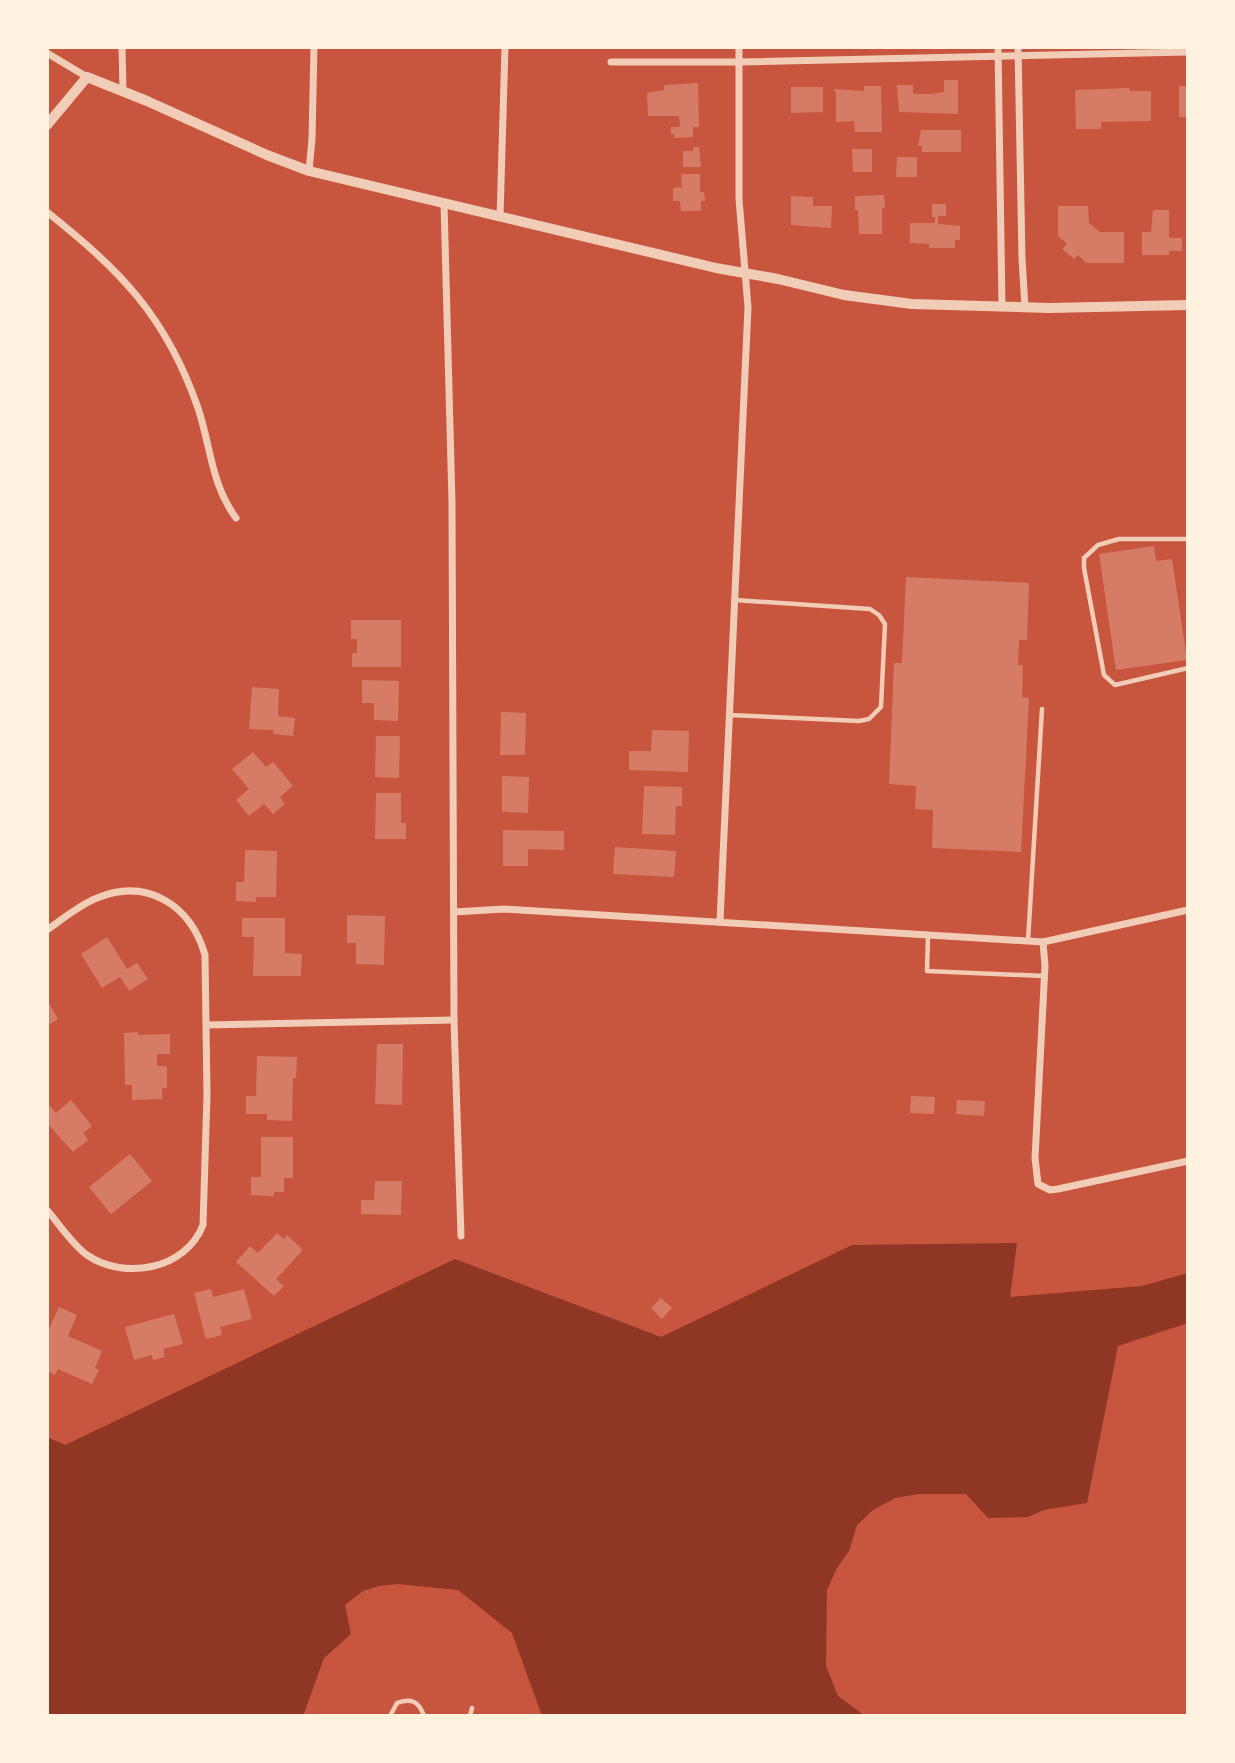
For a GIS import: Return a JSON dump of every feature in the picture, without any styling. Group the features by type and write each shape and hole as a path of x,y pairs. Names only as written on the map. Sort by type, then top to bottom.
{"street":[{"path":"122,47 123,91"},
{"path":"309,171 314,47"},
{"path":"500,218 505,47"},
{"path":"720,922 748,320 739,200 739,47"},
{"path":"998,51 1002,306"},
{"path":"611,62 740,62 998,51 1188,52"},
{"path":"1018,51 1025,307"},
{"path":"47,53 87,76 309,171 500,218 745,273 871,300 912,304 1025,307 1188,305"},
{"path":"47,125 87,76"},
{"path":"444,203 452,502 454,1020 461,1236"},
{"path":"47,212 98,253 126,280 150,311 190,385 206,433 219,491 236,518"},
{"path":"47,930 86,904 105,895 138,892 155,895 171,903 190,921 201,940 205,955 207,1025 203,1224 200,1234 189,1246 161,1264 141,1269 124,1269 103,1264 80,1249 47,1210"},
{"path":"454,912 504,909 1044,942 1188,910"},
{"path":"1044,942 1045,976 1035,1158 1036,1175 1042,1188 1058,1189 1188,1161"},
{"path":"207,1025 454,1020"}],"lane":[{"path":"1188,539 1119,539 1098,545 1084,558 1104,675 1108,680 1115,685 1188,668"},
{"path":"729,715 859,721 869,719 881,707 885,625 879,615 870,609 735,600"},
{"path":"1028,941 1042,709"},
{"path":"928,935 927,971 1045,976"},
{"path":"390,1716 397,1703 407,1700 414,1701 421,1707 424,1716"},
{"path":"470,1716 472,1708"}],"shaded area":[{"path":"1017,1243 1010,1297 1142,1286 1188,1273 1188,1323 1118,1346 1087,1503 1044,1510 1028,1517 988,1518 966,1494 919,1494 895,1498 873,1510 857,1525 849,1551 827,1590 826,1666 838,1696 865,1716 542,1716 512,1633 458,1590 398,1584 363,1591 345,1605 351,1634 324,1658 303,1716 47,1716 47,1437 65,1445 455,1259 661,1337 852,1245"}],"building":[{"path":"944,80 958,80 958,114 899,112 897,85 913,85 913,94 930,94 944,92"},
{"path":"698,83 699,127 693,127 693,137 674,138 671,127 680,127 679,116 648,116 647,93 664,90 664,85"},
{"path":"864,86 881,86 882,132 855,132 854,121 836,122 834,89 864,91"},
{"path":"1179,86 1188,86 1188,117 1179,117"},
{"path":"791,87 823,87 823,112 791,113"},
{"path":"1129,88 1130,91 1151,91 1151,121 1101,122 1101,129 1076,129 1075,90"},
{"path":"921,130 961,130 961,152 922,152 922,146 918,146"},
{"path":"694,147 699,147 701,167 683,167 683,151 693,151"},
{"path":"852,149 872,149 872,172 853,172"},
{"path":"897,157 917,157 917,177 896,177"},
{"path":"681,174 700,174 700,192 704,192 705,201 701,201 701,211 681,211 680,201 673,201 673,188 682,187"},
{"path":"884,195 882,234 859,234 855,196"},
{"path":"791,196 813,197 813,206 832,206 831,228 791,225"},
{"path":"932,204 946,204 946,216 938,216 938,224 960,226 960,240 955,240 955,248 929,248 929,244 910,243 910,223 935,223"},
{"path":"1058,206 1088,206 1089,223 1100,232 1124,232 1124,263 1086,263 1078,255 1074,259 1062,249 1067,244 1058,236"},
{"path":"1153,210 1169,210 1169,238 1182,238 1182,251 1169,251 1169,255 1142,255 1142,232 1151,232"},
{"path":"1154,546 1156,561 1172,559 1187,660 1116,670 1099,554"},
{"path":"906,577 1029,583 1027,640 1019,640 1018,665 1023,665 1022,697 1029,698 1021,852 932,848 933,810 915,809 916,786 889,784 894,663 902,663"},
{"path":"351,620 401,620 401,667 352,667 352,653 357,653 357,639 351,639"},
{"path":"362,680 399,681 398,721 374,720 374,703 362,703"},
{"path":"252,687 279,689 278,716 295,718 293,736 273,734 273,730 249,729"},
{"path":"501,712 526,713 525,755 500,755"},
{"path":"652,730 689,731 688,772 629,770 629,751 651,751"},
{"path":"376,736 400,736 399,778 375,777"},
{"path":"253,752 266,767 273,762 293,786 280,797 285,804 273,814 264,804 249,816 236,800 249,789 232,769"},
{"path":"502,776 529,777 528,813 502,812"},
{"path":"644,786 682,787 682,806 676,806 675,835 642,834"},
{"path":"376,793 401,793 401,823 406,823 406,839 375,839"},
{"path":"503,830 564,831 564,850 528,849 528,866 503,866"},
{"path":"615,847 676,851 674,877 613,874"},
{"path":"245,850 277,851 276,897 256,897 256,902 236,901 236,882 244,882"},
{"path":"347,915 385,916 384,965 356,964 356,943 347,943"},
{"path":"242,918 285,918 285,953 302,954 301,976 253,976 254,937 242,937"},
{"path":"107,937 127,969 137,963 148,979 129,991 120,977 102,988 81,954"},
{"path":"47,1000 58,1019 47,1026"},
{"path":"138,1032 138,1035 170,1034 170,1054 157,1054 157,1066 167,1066 167,1088 162,1088 162,1099 132,1100 132,1085 125,1085 124,1033"},
{"path":"377,1044 403,1044 402,1105 375,1104"},
{"path":"257,1056 297,1057 296,1078 293,1078 292,1121 267,1120 267,1114 246,1114 246,1096 256,1096"},
{"path":"911,1096 935,1097 934,1114 910,1113"},
{"path":"71,1100 92,1126 83,1133 88,1140 73,1152 47,1123 47,1103 56,1113"},
{"path":"957,1100 985,1101 984,1116 956,1114"},
{"path":"261,1137 293,1137 293,1178 284,1178 284,1192 274,1192 274,1196 251,1195 251,1177 261,1177"},
{"path":"130,1154 152,1181 111,1214 89,1187"},
{"path":"375,1181 402,1181 401,1215 361,1214 361,1200 374,1200"},
{"path":"277,1233 284,1239 287,1235 303,1250 276,1279 284,1286 274,1296 236,1262 250,1246 258,1253"},
{"path":"211,1289 213,1297 244,1289 252,1319 220,1327 222,1335 206,1339 194,1293"},
{"path":"661,1298 672,1308 662,1319 651,1308"},
{"path":"59,1307 77,1315 68,1336 102,1351 95,1368 99,1370 92,1384 58,1369 55,1375 47,1371 47,1333"},
{"path":"174,1314 183,1344 163,1349 165,1357 153,1360 152,1355 134,1360 125,1327"}]}
